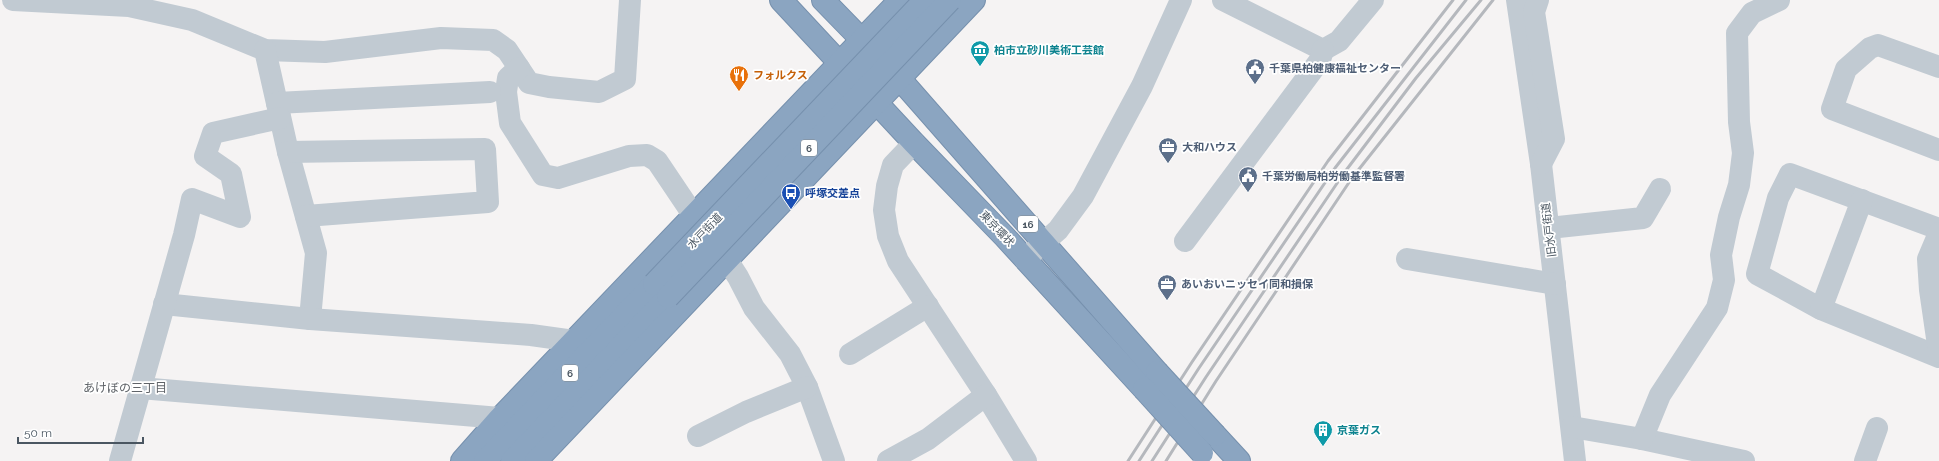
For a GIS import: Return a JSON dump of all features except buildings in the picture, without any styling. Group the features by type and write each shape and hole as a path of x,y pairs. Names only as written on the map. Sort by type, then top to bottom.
{"highway":[{"name":"東京環状","path":"781,0 1025,260 1205,457"},
{"name":"16","path":"823,0 898,78 1157,372 1239,461"},
{"path":"462,461 500,418 900,0"},
{"name":"水戸街道","path":"512,461 661,291 925,0"},
{"name":"水戸街道","path":"486,461 661,291 950,0"},
{"path":"536,461 898,78 974,0"}],"street":[{"path":"13,0 129,6 192,20 265,50 325,52 441,38 493,40 507,50 529,83 549,87 599,92 625,79 630,0"},
{"path":"1025,260 1058,230 1083,196 1142,86 1181,0"},
{"path":"1223,0 1323,50"},
{"path":"1185,241 1320,60 1323,50 1340,41 1373,0"},
{"name":"旧水戸街道","path":"1517,0 1541,164 1575,461"},
{"path":"1538,0 1534,12 1554,139 1541,164"},
{"path":"1642,439 1660,395 1718,308 1724,280 1721,255 1729,218 1740,185 1743,153 1739,122 1737,33 1752,12 1780,0"},
{"path":"1939,66 1878,45 1870,48 1846,69 1832,109 1939,150"},
{"path":"265,50 288,152 316,253 310,319"},
{"path":"519,68 508,78 506,92 510,123 543,175 558,178 629,156 647,154 657,161 694,216"},
{"path":"120,461 184,235 192,199 240,217 231,174 205,156 213,133 278,110 490,92"},
{"path":"914,143 893,165 887,186 884,210 888,236 898,261 986,395 1026,461"},
{"path":"288,152 485,149 488,202 306,216"},
{"path":"1939,229 1790,174 1778,198 1757,274 1821,309 1939,357"},
{"path":"1549,228 1643,218 1660,189"},
{"path":"1821,309 1862,200"},
{"path":"1939,233 1928,260 1934,291 1939,352"},
{"path":"727,260 738,277 754,308 790,354 807,387 833,461"},
{"path":"1407,260 1555,284"},
{"path":"164,304 310,319 531,335 574,341"},
{"path":"850,354 928,306"},
{"path":"698,436 746,412 807,387"},
{"path":"140,388 500,418"},
{"path":"888,461 928,438 986,395"},
{"path":"1572,427 1642,439 1744,461"},
{"path":"1865,461 1877,428"}],"railway":[{"path":"1128,461 1192,362 1328,161 1453,0"},
{"path":"1139,461 1199,368 1335,168 1466,0"},
{"path":"1152,461 1206,377 1344,173 1416,78 1481,0"},
{"path":"1166,461 1216,381 1352,178 1493,0"}],"place":[{"name":"柏市立砂川美術工芸館","path":"980,67"},
{"name":"千葉県柏健康福祉センター","path":"1255,85"},
{"name":"フォルクス","path":"739,92"},
{"name":"大和ハウス","path":"1168,164"},
{"name":"千葉労働局柏労働基準監督署","path":"1248,193"},
{"name":"呼塚交差点","path":"791,210"},
{"name":"あいおいニッセイ同和損保","path":"1167,301"},
{"name":"京葉ガス","path":"1323,447"}],"district":[{"name":"あけぼの三丁目","path":"125,388"}]}
